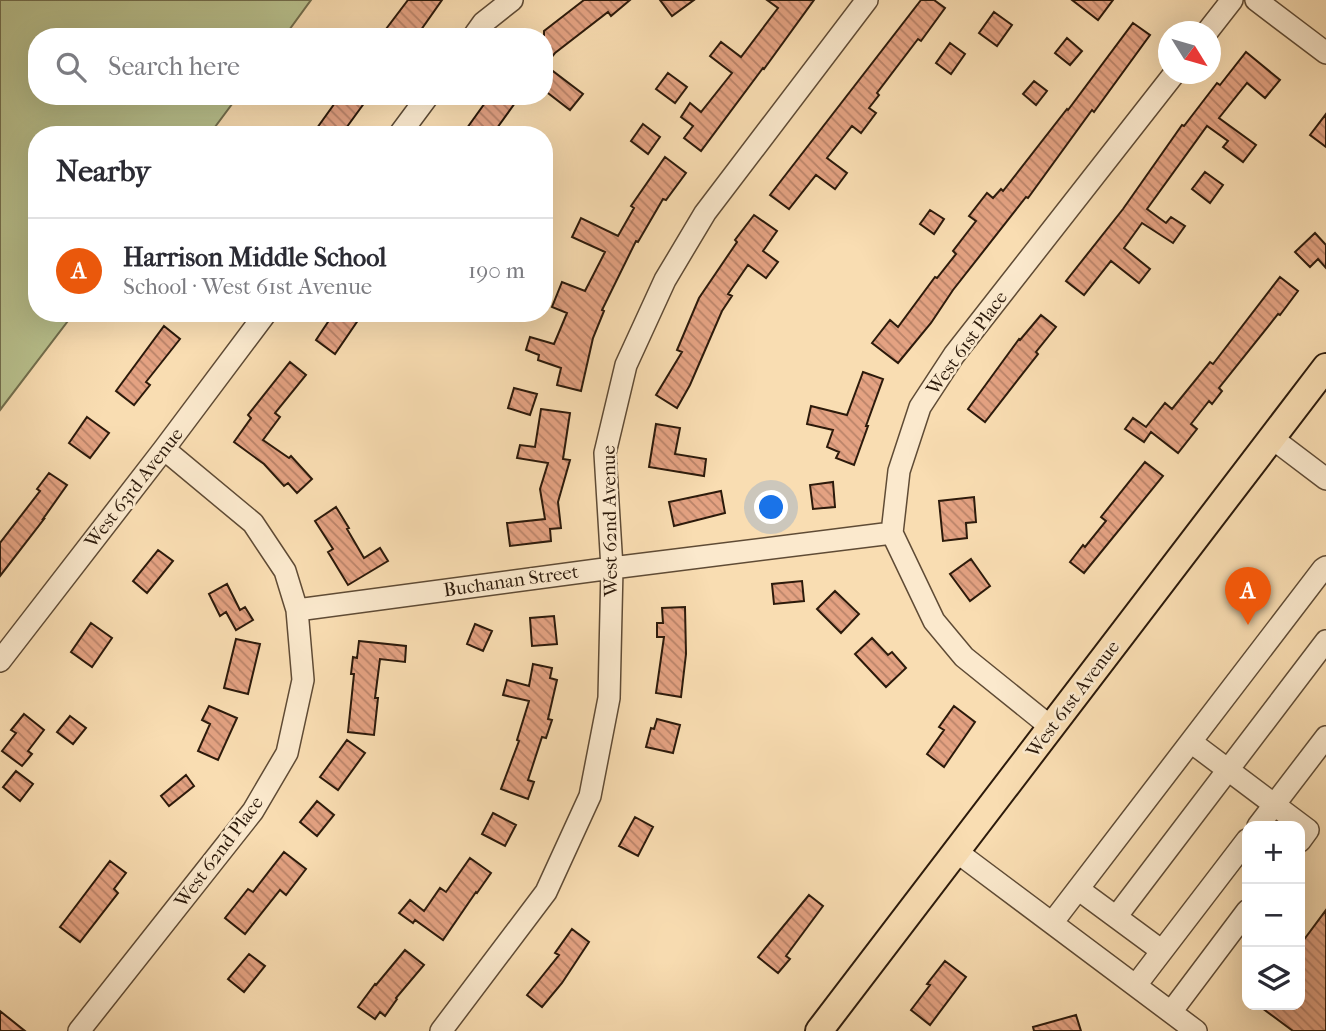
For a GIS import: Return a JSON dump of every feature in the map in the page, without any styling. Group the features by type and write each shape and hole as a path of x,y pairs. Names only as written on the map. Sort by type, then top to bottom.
{"main road":[{"name":"West 61st Avenue","path":"819,1031 1326,367"}],"street":[{"path":"479,28 512,0"},
{"name":"West 62nd Avenue","path":"441,1031 546,892 590,796 610,698 612,568 605,453 626,365 665,280 705,213 867,0"},
{"path":"1216,21 1232,0"},
{"path":"1256,0 1326,53"},
{"name":"West 61st Place","path":"892,533 900,471 920,407 954,355 1166,84"},
{"path":"406,126 421,105"},
{"name":"West 63rd Avenue","path":"0,661 259,322"},
{"path":"1272,438 1326,479"},
{"name":"West 62nd Place","path":"79,1031 253,811 287,753 303,680 297,610 285,571 253,523 164,449"},
{"path":"892,533 934,621 964,657 1052,727"},
{"name":"Buchanan Street","path":"297,610 892,533"},
{"path":"1052,923 1326,567"},
{"path":"1116,917 1326,641"},
{"path":"1262,821 1326,737"},
{"path":"1191,742 1296,821"},
{"path":"1136,985 1242,847"},
{"path":"957,852 1196,1031"},
{"path":"1079,889 1162,951"},
{"path":"1171,1012 1242,918"}],"green space":[{"path":"0,0 311,0 291,28 28,28 28,105 231,105 216,126 28,126 28,322 67,322 0,410"}],"building":[{"path":"408,0 442,0 422,28 387,28"},
{"path":"584,0 630,0 611,16 608,12 553,55 553,28 548,28"},
{"path":"660,0 694,0 672,16"},
{"path":"767,0 814,0 701,151 684,138 693,126 681,117 690,103 701,112 732,73 710,56 721,42 741,57 778,8"},
{"path":"921,0 934,0 945,8 877,93 879,95 869,108 876,113 861,133 852,126 827,158 847,173 835,189 816,175 789,209 770,195"},
{"path":"1072,0 1113,0 1098,20"},
{"path":"994,12 1012,25 997,46 979,33"},
{"path":"1133,23 1150,35 1028,198 1026,197 898,363 872,343 890,320 898,327 935,277 937,278 956,254 953,251 976,221 969,216 987,193 993,198 1001,189 1003,191"},
{"path":"1067,38 1082,51 1070,65 1055,53"},
{"path":"950,43 965,54 951,74 936,63"},
{"path":"1246,52 1280,80 1265,98 1247,83 1219,118 1256,145 1243,162 1223,147 1228,141 1207,126 1147,209 1166,223 1171,217 1185,226 1173,243 1142,223 1124,248 1150,269 1139,283 1111,261 1084,295 1066,281 1123,209 1182,125 1184,126 1216,84 1221,84"},
{"path":"553,71 583,94 570,110 553,97"},
{"path":"668,73 687,87 675,103 656,89"},
{"path":"1034,81 1047,91 1036,105 1023,94"},
{"path":"334,105 363,105 348,126 318,126"},
{"path":"484,105 514,105 498,126 468,126"},
{"path":"1326,114 1326,147 1310,135"},
{"path":"643,124 660,137 648,154 631,141"},
{"path":"665,157 686,173 666,200 663,199 638,242 636,241 602,310 604,311 593,338 581,391 557,385 561,368 538,360 539,355 526,350 530,337 554,344 567,313 553,307 562,282 585,291 605,252 572,237 581,218 618,236 634,208 631,206"},
{"path":"1205,172 1223,185 1210,203 1192,189"},
{"path":"930,210 944,219 934,234 920,224"},
{"path":"754,215 777,231 763,251 778,262 766,278 748,265 728,294 732,296 722,311 690,385 677,408 656,395 682,352 677,350 699,298"},
{"path":"1315,233 1326,245 1326,268 1318,259 1310,267 1295,252"},
{"path":"1280,277 1298,291 1219,388 1222,391 1212,404 1209,401 1191,424 1197,429 1178,453 1151,432 1144,442 1125,429 1133,418 1146,427 1165,403 1172,409 1210,362 1213,364"},
{"path":"1041,315 1056,327 985,422 968,409 1019,339"},
{"path":"328,322 357,322 335,354 316,340"},
{"path":"164,326 180,339 146,382 150,385 134,405 116,391"},
{"path":"290,362 306,375 275,413 280,417 263,440 289,458 291,456 312,479 297,493 288,483 284,486 264,464 234,442 251,418 248,415"},
{"path":"863,372 883,379 854,465 836,458 839,452 827,447 833,430 807,424 811,406 847,415"},
{"path":"514,388 537,394 530,415 508,408"},
{"path":"541,409 570,413 563,459 570,460 558,502 561,528 550,529 551,541 510,546 507,523 545,519 540,489 548,463 517,458 520,445 535,447"},
{"path":"87,417 109,433 90,458 69,443"},
{"path":"656,424 680,428 675,454 706,459 704,476 649,467"},
{"path":"1145,462 1163,476 1084,573 1070,562 1106,521 1101,517"},
{"path":"49,473 67,485 0,576 0,543 40,491 37,489"},
{"path":"833,482 835,507 813,509 810,485"},
{"path":"721,491 725,513 674,526 669,502"},
{"path":"974,497 976,522 966,523 967,538 943,541 939,501"},
{"path":"336,507 364,558 380,548 388,561 348,585 328,552 333,549 315,521"},
{"path":"158,550 173,561 147,593 133,581"},
{"path":"971,559 990,586 970,601 950,574"},
{"path":"802,581 804,601 774,604 772,584"},
{"path":"227,584 240,610 245,607 253,620 236,630 226,612 220,616 209,594"},
{"path":"835,591 859,614 841,633 817,609"},
{"path":"685,607 686,654 681,697 656,693 664,637 657,637 657,623 663,623 662,608"},
{"path":"554,616 557,644 532,646 530,618"},
{"path":"91,623 112,638 92,667 71,652"},
{"path":"475,624 492,631 483,651 467,644"},
{"path":"872,638 888,655 892,652 906,668 886,687 855,654"},
{"path":"236,639 260,644 248,694 224,688"},
{"path":"359,641 406,646 405,662 380,659 374,735 348,732 354,674 351,674 353,657 357,658"},
{"path":"533,664 552,668 550,678 557,680 548,719 552,720 546,738 542,737 528,780 534,782 528,799 501,789 519,741 517,740 529,701 503,695 507,680 529,686"},
{"path":"209,706 237,718 218,760 198,751 210,724 202,720"},
{"path":"954,706 975,722 944,767 927,754 944,730 939,727"},
{"path":"24,714 44,730 28,751 32,754 22,766 2,751 16,733 11,730"},
{"path":"70,716 86,728 73,744 57,732"},
{"path":"657,719 680,725 673,753 646,747 651,728 654,729"},
{"path":"347,740 365,753 338,790 320,777"},
{"path":"16,771 33,784 20,801 3,787"},
{"path":"186,775 194,786 169,806 161,796"},
{"path":"317,801 334,815 317,836 300,822"},
{"path":"493,813 516,825 505,846 482,834"},
{"path":"635,817 653,827 638,856 619,846"},
{"path":"284,852 306,869 286,895 280,890 245,934 225,918 248,889 253,892"},
{"path":"470,858 491,873 443,940 415,920 413,923 399,913 410,900 424,911 440,888 446,892"},
{"path":"110,861 126,873 114,889 118,893 80,942 60,927"},
{"path":"809,895 823,906 786,956 790,959 778,973 758,957"},
{"path":"1326,910 1326,1031 1293,1031 1265,1010 1305,1010 1305,938"},
{"path":"572,929 589,942 562,983 542,1007 527,995 559,955 555,953"},
{"path":"405,950 424,965 396,998 385,1016 380,1012 375,1019 358,1007"},
{"path":"249,954 265,966 244,992 228,979"},
{"path":"945,961 966,977 930,1025 911,1010"},
{"path":"0,1011 25,1031 0,1031"},
{"path":"1076,1015 1081,1031 1034,1031 1033,1027"}],"place":[{"name":"Harrison Middle School","path":"1248,625"}]}
